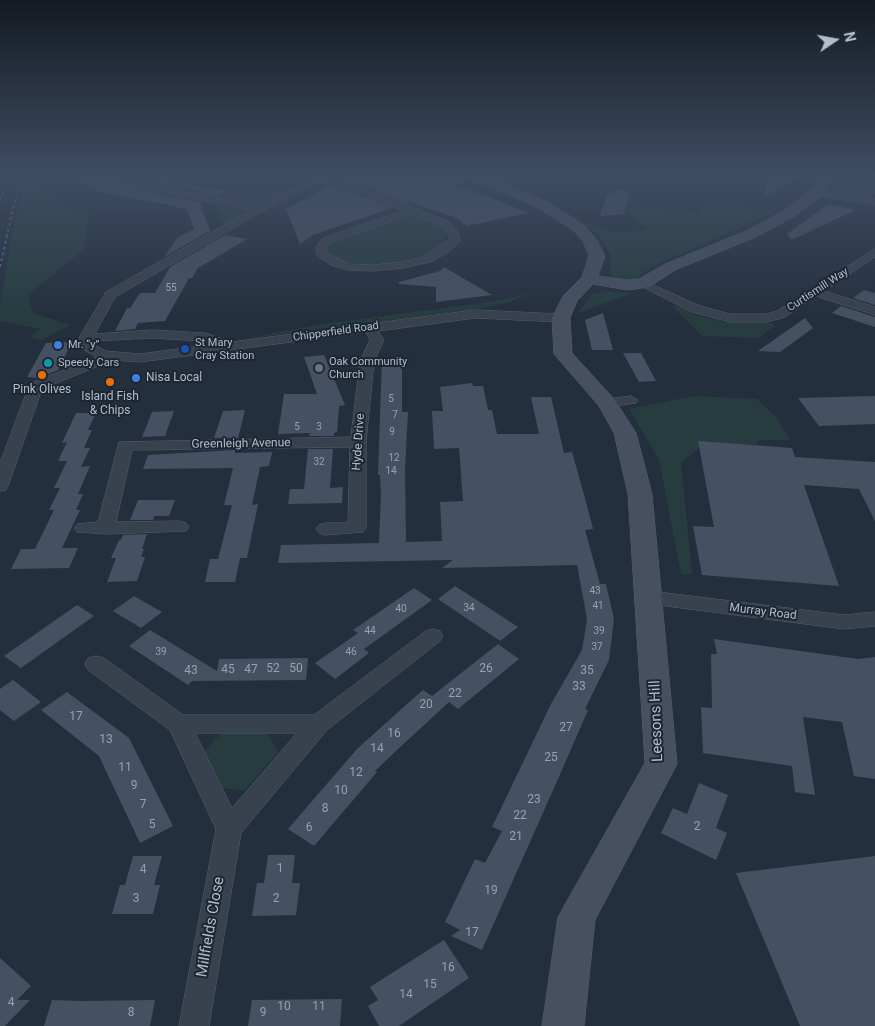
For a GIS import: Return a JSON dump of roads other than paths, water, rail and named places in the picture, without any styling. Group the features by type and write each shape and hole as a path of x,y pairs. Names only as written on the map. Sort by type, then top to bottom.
{"street":[{"path":"111,356 93,351 89,347 86,338 110,295 238,222"},
{"path":"378,222 326,240 321,247 323,255 335,263 348,266 403,265 426,260 443,251 455,241 453,232 441,222"},
{"path":"561,318 570,299 589,280 597,256 590,240 580,228 570,222"},
{"path":"589,280 627,285 643,284 670,267 751,234 773,222"},
{"name":"Curtismill Way","path":"643,284 696,309 730,318 767,318 781,314 873,256"},
{"path":"815,292 875,311"},
{"name":"Chipperfield Road","path":"111,356 140,358 475,314 561,318"},
{"name":"Leesons Hill","path":"561,318 563,354 619,402 625,434 632,456 644,525 661,764 577,917 563,1026"},
{"path":"152,334 173,327 208,326"},
{"name":"Hyde Drive","path":"325,529 357,528 358,442 367,361 377,340 370,327"},
{"path":"86,338 152,334 205,338 236,346"},
{"path":"0,486 36,386 111,356"},
{"name":"Greenleigh Avenue","path":"106,528 125,446 358,442"},
{"path":"83,528 180,527"},
{"name":"Murray Road","path":"650,598 844,622 875,619"},
{"path":"96,664 179,724 229,829 319,724 433,636"},
{"path":"179,724 319,724"},
{"name":"Millfields Close","path":"194,1026 229,829"}],"railway":[{"path":"0,267 10,222"}],"place":[{"name":"Mr. “y”","path":"58,345"},
{"name":"St Mary Cray Station","path":"185,349"},
{"name":"Speedy Cars","path":"48,363"},
{"name":"Oak Community Church","path":"319,368"},
{"name":"Pink Olives","path":"42,375"},
{"name":"Nisa Local","path":"136,378"},
{"name":"Island Fish & Chips","path":"110,382"}]}
